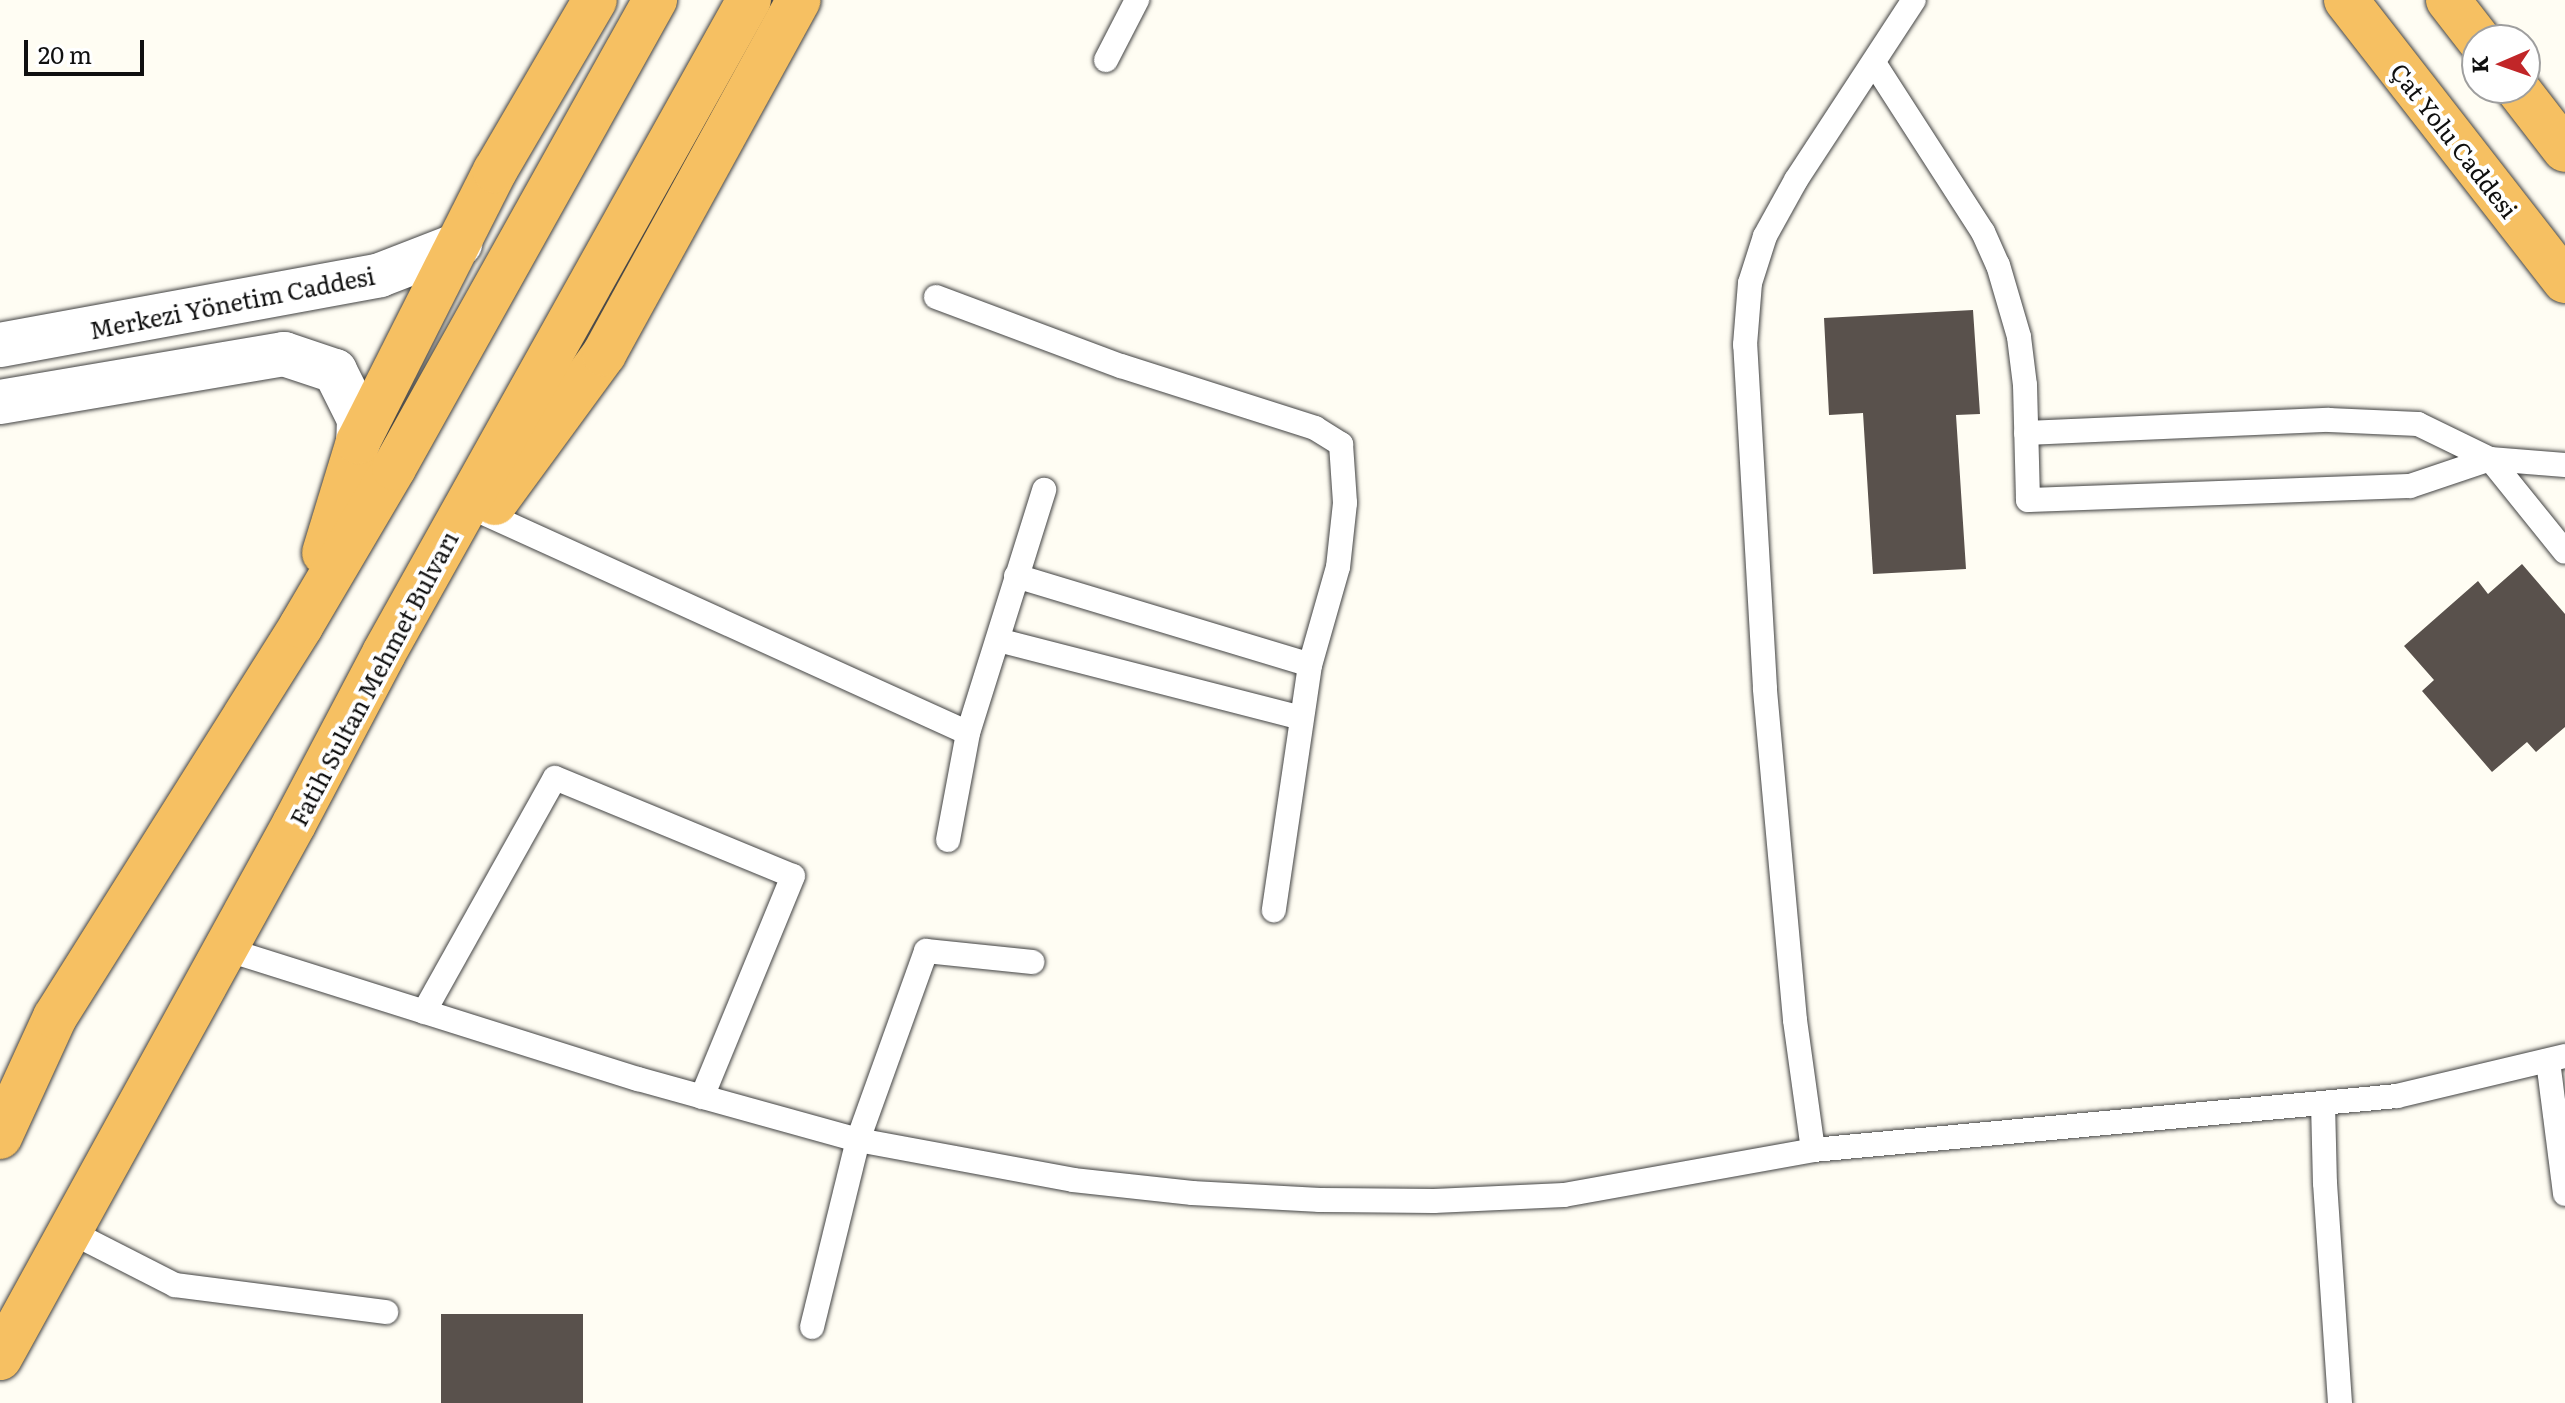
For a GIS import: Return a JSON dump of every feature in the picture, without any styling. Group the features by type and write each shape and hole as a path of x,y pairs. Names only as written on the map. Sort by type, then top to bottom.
{"highway":[{"path":"301,626 358,442 495,171 595,0"},
{"path":"0,1137 55,1017 301,626 394,468 655,0"},
{"name":"Fatih Sultan Mehmet Bulvarı","path":"0,1358 384,653 749,0"},
{"path":"384,653 604,354 799,0"},
{"name":"Çat Yolu Caddesi","path":"2346,0 2565,281"},
{"path":"2448,0 2467,24"},
{"path":"2529,104 2565,150"}],"street":[{"name":"Merkezi Yönetim Caddesi","path":"0,345 380,275 460,244"},
{"path":"0,402 284,354 335,371 359,419 358,442"}],"lane":[{"path":"1106,60 1137,0"},
{"path":"1813,1150 1795,1020 1765,688 1745,345 1750,283 1765,236 1796,180 1914,0"},
{"path":"1874,63 1983,232 1998,265 2019,337 2028,500 2410,486 2490,459"},
{"path":"936,297 1121,366 1315,428 1341,444 1345,503 1338,567 1310,665 1274,910"},
{"path":"2026,433 2329,420 2418,424 2490,459 2565,465"},
{"path":"2490,459 2565,552"},
{"path":"948,840 968,733 1044,490"},
{"path":"486,514 968,733"},
{"path":"1016,576 1310,665"},
{"path":"998,640 1301,718"},
{"path":"424,1012 555,778 793,876 702,1097"},
{"path":"225,949 702,1097 858,1140 1073,1180 1192,1193 1320,1200 1434,1201 1564,1195 1813,1150 2397,1096 2556,1059 2565,1194"},
{"path":"812,1327 858,1140 926,951 1032,962"},
{"path":"2323,1103 2325,1183 2340,1403"},
{"path":"69,1231 175,1285 386,1312"}],"building":[{"path":"1973,310 1980,414 1956,415 1966,569 1873,574 1863,413 1829,415 1824,318"},
{"path":"2522,564 2565,614 2565,727 2536,752 2527,742 2492,772 2422,691 2434,680 2404,646 2478,581 2488,594"},
{"path":"441,1314 583,1314 583,1403 441,1403"}]}
